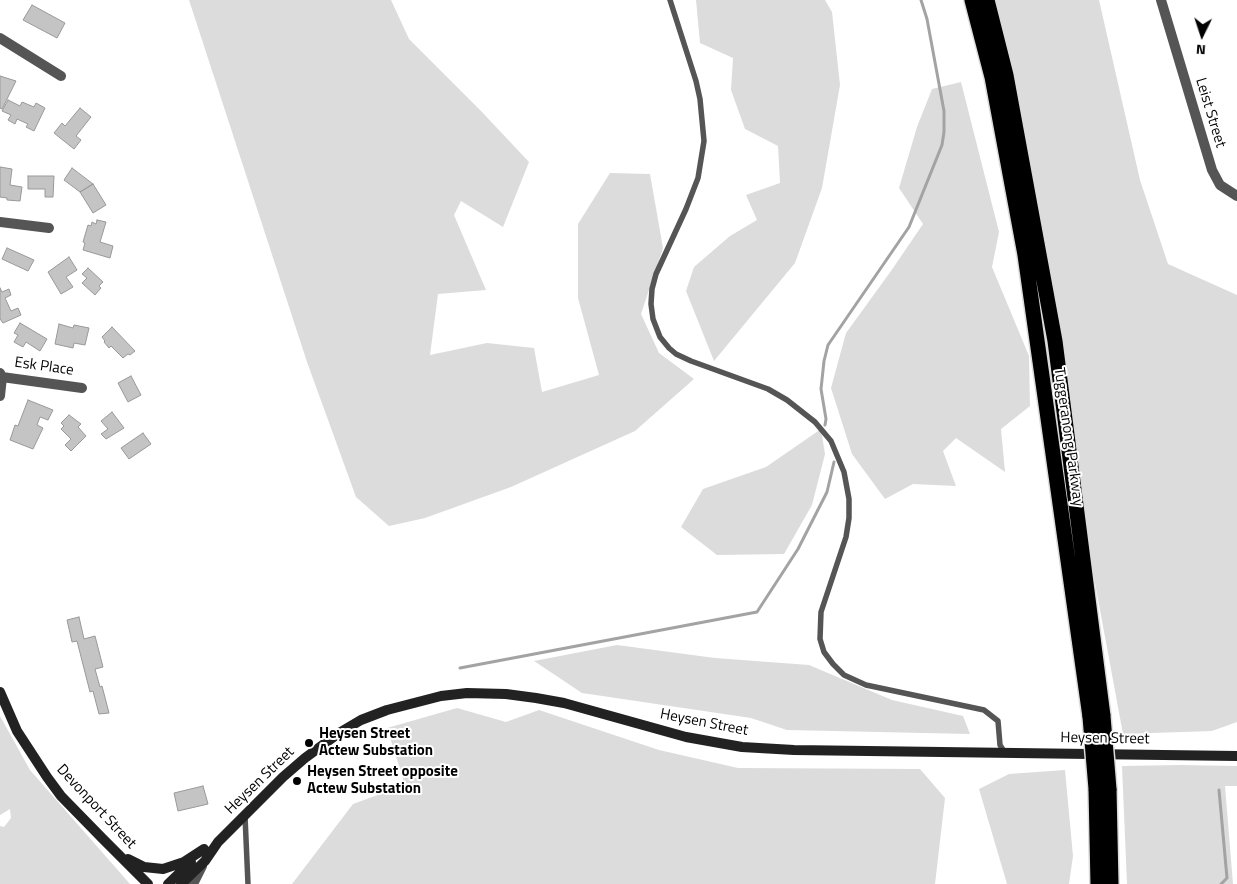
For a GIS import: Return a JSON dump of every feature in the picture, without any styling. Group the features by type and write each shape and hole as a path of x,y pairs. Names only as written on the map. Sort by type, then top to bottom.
{"highway":[{"name":"Tuggeranong Parkway","path":"972,0 992,77 1025,255 1096,716"},
{"name":"Tuggeranong Parkway","path":"987,0 1006,75 1055,342 1096,716 1111,884"},
{"name":"Tuggeranong Parkway","path":"1098,884 1102,789"}],"main road":[{"name":"Devonport Street","path":"0,692 17,731 37,764 62,796 148,884"},
{"name":"Heysen Street","path":"181,884 206,861 218,842 283,777 305,758 361,720 387,710 441,696 467,693 506,694 536,698 564,703 686,738 742,747 1237,756"},
{"name":"Heysen Street","path":"168,884 204,849 218,842"},
{"path":"109,845 132,862 154,869 178,865 204,849"}],"street":[{"name":"Leist Street","path":"1161,0 1212,170 1220,185 1237,196"},
{"path":"0,38 61,76"},
{"path":"0,222 49,228"},
{"path":"0,396 1,375"},
{"name":"Esk Place","path":"1,375 82,388"},
{"path":"193,884 206,861"}],"lane":[{"path":"670,0 696,81 700,99 704,141 698,178 656,274 652,289 653,319 660,337 676,354 691,362 768,389 787,400 815,422 831,441 844,472 849,499 846,537 821,612 820,639 824,652 833,664 844,676 866,685 984,710 998,721 1000,746 1004,753"},
{"path":"244,816 248,884"}],"shaded area":[{"path":"189,0 391,0 409,39 529,162 503,227 461,201 454,215 486,290 438,294 430,355 487,343 534,348 542,392 599,375 578,298 578,224 610,173 650,174 663,248 641,314 659,353 694,379 635,431 511,487 425,518 389,526 356,497 307,362"},
{"path":"696,0 825,0 832,12 840,85 822,188 795,263 714,361 686,291 694,267 730,236 757,220 746,195 780,183 778,146 745,129 731,90 733,58 700,43"},
{"path":"987,0 1099,0 1140,180 1168,264 1237,295 1237,722 1212,731 1123,734"},
{"path":"961,82 999,232 992,267 1029,356 1030,406 1001,429 1005,472 956,438 943,451 956,486 913,484 885,499 852,454 831,388 846,333 923,224 899,188 917,127 932,89"},
{"path":"821,429 825,454 812,505 784,554 717,555 681,527 703,489 766,467"},
{"path":"617,645 715,658 809,665 892,700 963,716 970,734 787,730 751,718 582,693 534,661"},
{"path":"457,708 506,722 539,710 659,750 738,768 920,769 945,798 935,884 292,884 353,804 405,785 387,728"},
{"path":"0,716 30,770 130,884 0,884 0,826 4,827 11,818 10,809 0,815"},
{"path":"1122,766 1237,766 1237,786 1225,786 1233,884 1127,884"},
{"path":"1065,770 1073,856 1069,884 1007,884 979,789 1009,774"}],"building":[{"path":"32,5 65,23 57,38 23,20"},
{"path":"0,76 16,81 2,109 0,108"},
{"path":"8,100 20,106 22,102 34,107 36,103 45,108 34,131 26,127 28,124 17,119 15,124 8,120 11,115 2,111"},
{"path":"80,108 91,117 76,136 81,140 74,149 54,133 62,123 65,126"},
{"path":"0,167 12,169 10,185 22,187 20,201 7,200 7,198 0,197"},
{"path":"72,168 93,184 80,192 64,180"},
{"path":"28,176 54,176 53,197 45,197 45,189 28,189"},
{"path":"93,184 106,205 93,213 80,192"},
{"path":"97,220 106,222 100,242 113,246 110,258 83,250 85,243 83,242 88,225 91,226 92,222 96,224"},
{"path":"7,248 34,260 28,271 2,259"},
{"path":"69,257 77,270 66,277 73,287 61,294 48,272"},
{"path":"88,268 103,282 95,295 82,283 87,278 82,274"},
{"path":"0,288 2,292 9,289 11,295 5,298 11,311 18,308 21,315 3,323 0,319"},
{"path":"20,323 47,339 40,351 26,342 23,347 14,342 18,335 14,333"},
{"path":"59,324 73,328 74,325 89,328 85,345 74,343 73,348 55,344"},
{"path":"112,327 135,351 130,355 128,354 123,358 104,342 102,337"},
{"path":"131,376 141,395 128,402 118,383"},
{"path":"28,400 53,410 48,420 40,417 37,425 43,428 33,449 10,440 15,425 18,426"},
{"path":"112,412 124,428 106,439 101,434 108,429 101,421"},
{"path":"69,415 81,424 78,427 86,436 71,451 65,445 71,439 61,429 64,426 61,423"},
{"path":"143,433 151,444 129,459 121,448"},
{"path":"79,617 84,639 95,636 103,667 95,669 100,687 102,686 109,713 99,714 93,691 90,692 77,641 72,642 67,620"},
{"path":"203,786 208,804 178,811 174,793"}],"waterway":[{"path":"825,425 826,419 821,389 828,345 909,227 942,145 944,111 927,19 921,0"},
{"path":"460,668 757,612 798,549 827,492 834,462"},
{"path":"1219,790 1227,878 1221,884"}],"place":[{"name":"Heysen Street Actew Substation","path":"309,743"},
{"name":"Heysen Street opposite Actew Substation","path":"297,781"}]}
